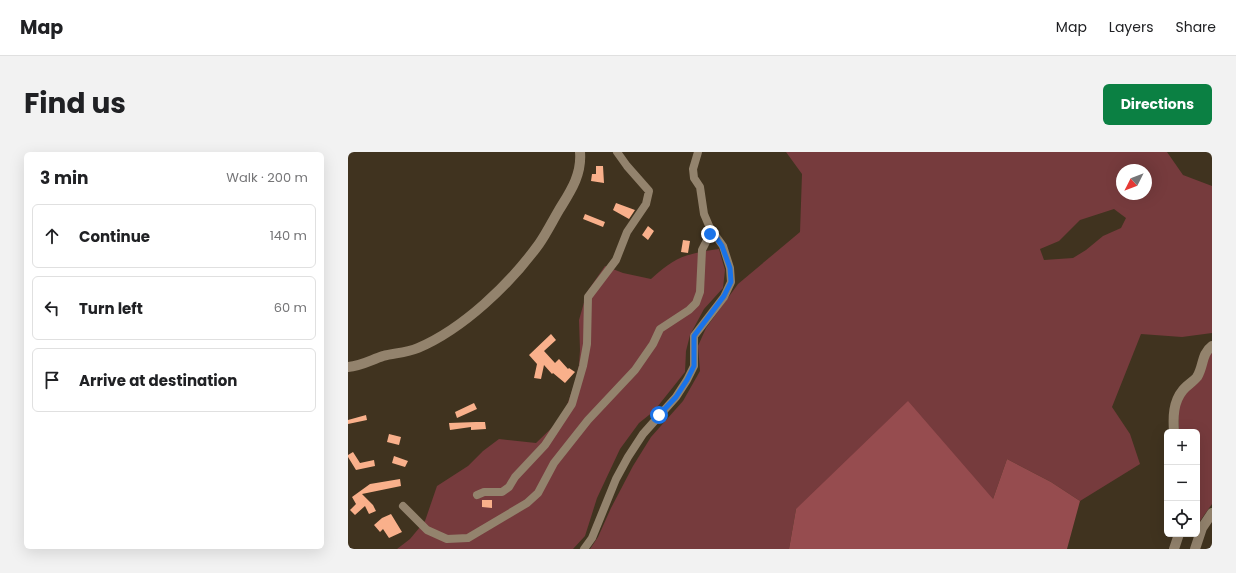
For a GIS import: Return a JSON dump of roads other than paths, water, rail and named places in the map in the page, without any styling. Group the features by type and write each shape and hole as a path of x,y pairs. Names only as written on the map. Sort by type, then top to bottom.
{"street":[{"path":"348,367 370,362 382,356 401,354 418,348 453,328 488,301 523,265 550,226 573,188 581,163 580,152"},
{"path":"477,495 484,492 502,492 509,487 514,477 545,445 572,404 583,366 587,344 588,297 616,260 627,232 646,204 649,191 646,185 627,166 617,152"},
{"path":"584,549 592,538 616,479 628,457 643,434 676,397 687,380 694,366 694,336 724,296 731,282 730,268 722,246 710,228 704,214 700,187 694,178 693,169 698,152"},
{"path":"403,506 427,530 447,539 468,538 527,503 538,493 554,463 588,420 635,370 654,344 660,329 689,310 696,303 700,292 702,250 710,234 710,228"},
{"path":"1174,429 1173,415 1176,400 1183,389 1197,377 1207,350 1212,346"},
{"path":"1196,549 1202,528 1212,513"},
{"path":"1174,549 1178,537"}]}
